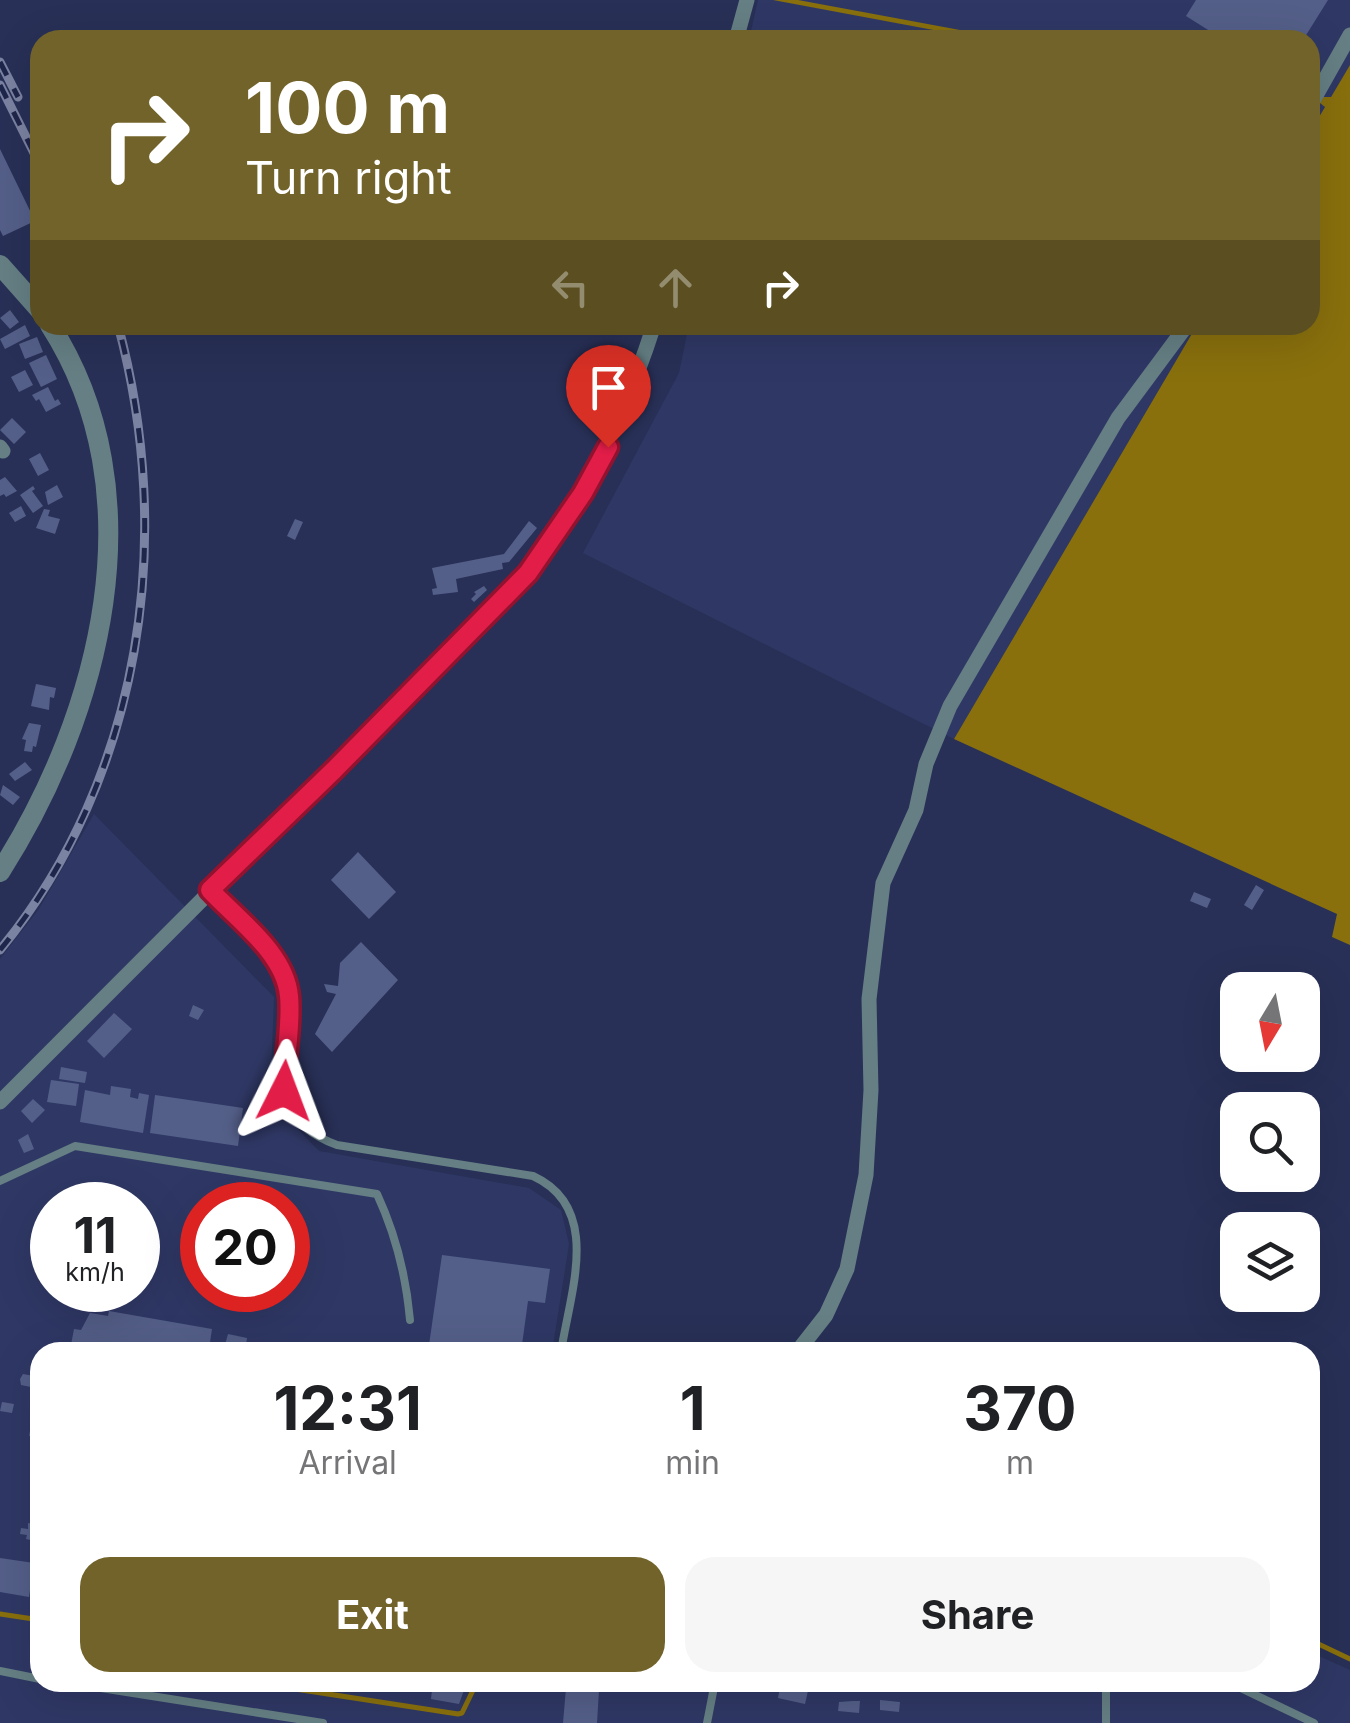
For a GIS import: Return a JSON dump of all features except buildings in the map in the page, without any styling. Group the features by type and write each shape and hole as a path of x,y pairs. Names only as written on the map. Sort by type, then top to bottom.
{"street":[{"path":"739,30 747,0"},
{"path":"1320,88 1350,35"},
{"path":"0,265 30,299"},
{"path":"0,872 48,784 74,725 92,666 105,596 106,488 96,429 82,382 56,335"},
{"path":"0,1102 528,573 583,493 608,447 651,335"},
{"path":"805,1342 826,1314 847,1270 866,1175 871,1090 869,1000 883,883 916,810 926,764 950,706 1118,418 1180,335"}],"lane":[{"path":"210,890 277,961 284,976 289,996 284,1091 290,1109 302,1125 336,1145 532,1176 552,1185 566,1200 574,1217 578,1244 563,1342"},
{"path":"0,1181 75,1146 377,1194 390,1222 406,1278 410,1320"},
{"path":"0,1671 30,1677"},
{"path":"126,1692 323,1723"},
{"path":"706,1723 714,1692"},
{"path":"1106,1692 1106,1723"},
{"path":"1249,1692 1314,1723"}],"shaded area":[{"path":"758,0 1350,0 1350,65 1320,115 1320,30 751,30"},
{"path":"773,0 798,0 960,30 934,30"},
{"path":"1350,65 1350,945 1332,937 1337,914 954,739 1191,335 1320,335 1320,115 1325,107 1320,103 1323,97 1331,97"},
{"path":"687,335 1191,335 954,739 583,553 679,373"},
{"path":"94,814 274,997 270,1100 319,1151 529,1188 561,1210 569,1244 554,1342 30,1342 30,1692 1320,1692 1320,1656 1350,1670 1350,1723 0,1723 0,959 39,909"}],"waterway":[{"path":"0,1614 30,1618"},
{"path":"1320,1645 1350,1659"},
{"path":"315,1692 458,1714 472,1692"}],"railway":[{"path":"0,62 18,97"},
{"path":"0,85 30,145"},
{"path":"0,950 48,882 87,809 115,732 134,652 143,570 144,488 135,406 120,335"}],"route":[{"path":"284,1091 289,1023 284,976 277,961 210,890 528,573 583,493 608,447"}]}
